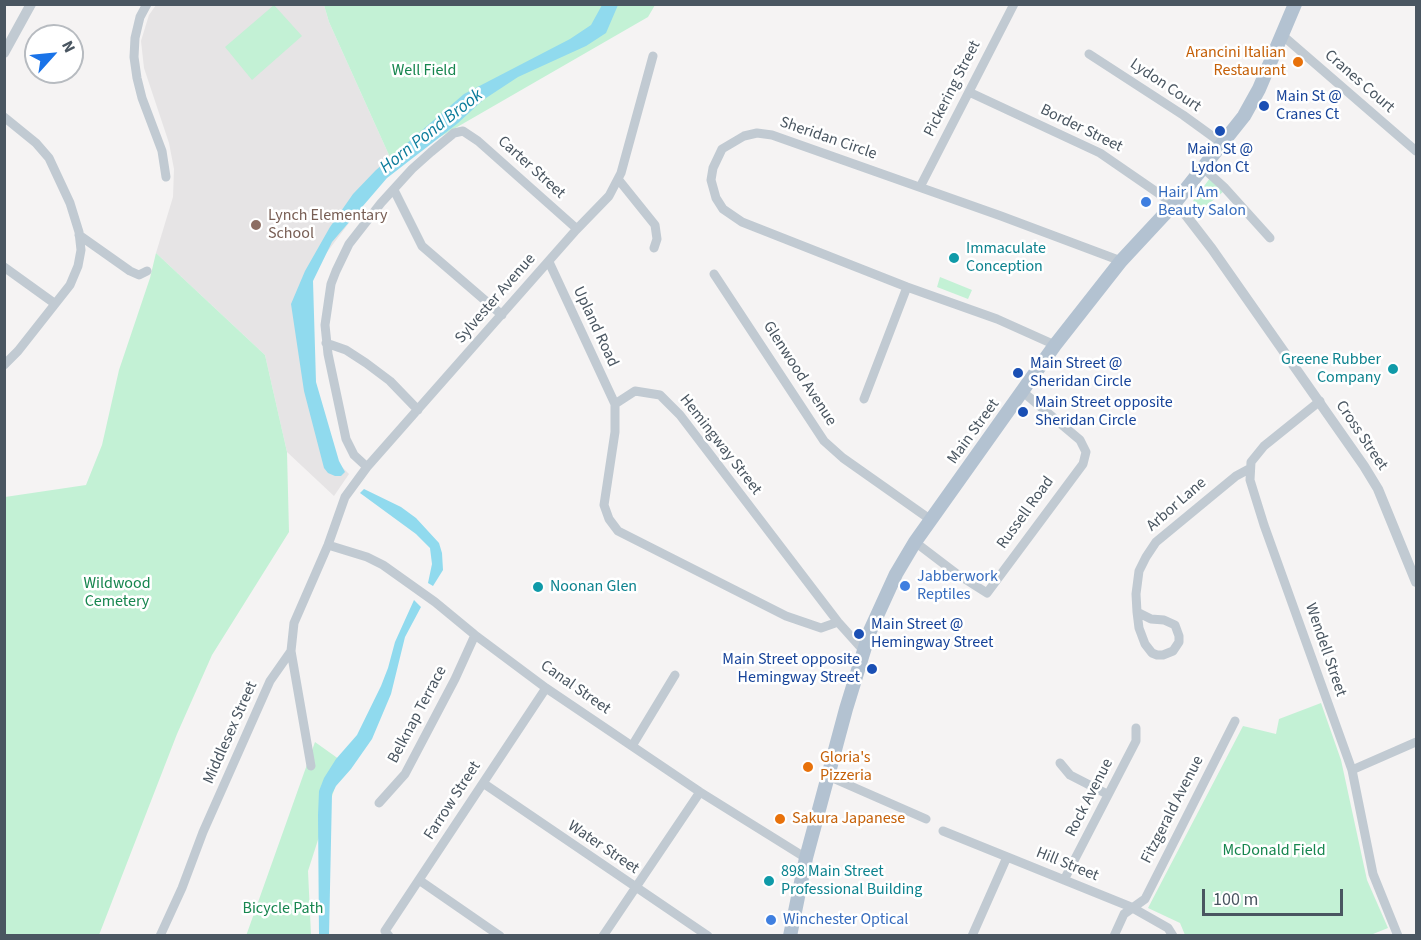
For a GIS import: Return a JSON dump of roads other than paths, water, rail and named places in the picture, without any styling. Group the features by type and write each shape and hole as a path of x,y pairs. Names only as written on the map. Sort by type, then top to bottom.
{"main road":[{"name":"Main Street","path":"790,936 806,858 828,776 870,631 886,594 915,542 1055,345 1121,261 1174,204 1250,107 1282,35 1292,5"}],"street":[{"path":"4,53 31,4"},
{"path":"147,4 135,38 134,57 137,78 162,151 166,177"},
{"name":"Pickering Street","path":"920,187 1014,4"},
{"name":"Cranes Court","path":"1282,35 1416,151"},
{"name":"Lydon Court","path":"1089,54 1223,144"},
{"name":"Sylvester Avenue","path":"328,545 345,497 367,467 577,229 609,196 618,179 653,56"},
{"name":"Border Street","path":"969,92 1100,153 1174,204"},
{"path":"4,117 36,143 49,158 70,203 80,235 81,250 78,266 70,285 18,351 4,365"},
{"name":"Carter Street","path":"394,190 431,152 454,134 463,131 478,141 577,229"},
{"name":"Sheridan Circle","path":"1055,345 997,319 907,287 742,222 723,209 716,198 712,174 722,149 744,136 772,135 1121,261"},
{"path":"1203,168 1224,187 1270,238"},
{"path":"618,179 655,225 657,239 654,248"},
{"path":"367,467 354,455 346,439 326,343 327,308 331,284 349,244 394,190 422,246 502,315"},
{"name":"Cross Street","path":"1174,204 1185,214 1212,249 1320,401 1375,484 1416,582"},
{"path":"80,235 130,271 139,274 147,271"},
{"name":"Upland Road","path":"549,262 615,404"},
{"path":"4,267 54,303"},
{"name":"Glenwood Avenue","path":"714,274 824,441 843,458 931,519"},
{"path":"864,399 907,287"},
{"path":"326,343 346,350 366,363 390,381 418,410"},
{"name":"Hemingway Street","path":"615,404 635,392 660,395 680,415 838,622 864,651"},
{"name":"Russell Road","path":"915,542 957,574 987,592 1083,464 1086,452 1080,440 1023,392"},
{"path":"1250,469 1251,462 1264,446 1320,401"},
{"path":"615,404 615,432 604,505 609,519 618,531 786,616 821,628 838,622"},
{"name":"Arbor Lane","path":"1137,612 1151,619 1164,620 1175,626 1179,636 1177,647 1163,655 1157,655 1148,649 1139,628 1137,612 1136,594 1139,571 1156,542 1236,476 1250,469"},
{"name":"Wendell Street","path":"1250,469 1251,489 1352,770 1373,873 1398,936"},
{"name":"Canal Street","path":"328,545 367,557 383,565 546,688 700,792 806,858"},
{"name":"Middlesex Street","path":"160,936 182,888 202,832 270,681 291,651 294,623 328,545"},
{"name":"Belknap Terrace","path":"379,803 405,774 455,679 475,635"},
{"path":"291,651 311,766"},
{"path":"633,746 675,675"},
{"name":"Farrow Street","path":"387,933 419,880 546,688"},
{"name":"Fitzgerald Avenue","path":"1114,936 1124,914 1145,899 1235,722"},
{"name":"Rock Avenue","path":"1064,880 1136,741 1136,728"},
{"path":"1352,770 1416,742"},
{"path":"1060,763 1071,775 1107,794"},
{"path":"828,776 926,819"},
{"name":"Water Street","path":"483,783 708,936"},
{"path":"603,936 700,792"},
{"name":"Hill Street","path":"944,831 1131,907 1168,928 1173,936"},
{"path":"972,936 1007,856"},
{"path":"419,880 500,936"}],"water":[{"name":"Horn Pond Brook","path":"602,5 618,5 606,33 586,46 518,77 483,100 458,123 387,178 332,242 313,281 316,382 339,461 345,472 341,476 328,473 324,468 304,391 291,304 305,271 330,227 353,194 376,170 464,94 570,39 591,25"},
{"path":"364,489 401,507 416,518 439,543 443,570 433,586 428,583 432,564 430,548 416,534 360,493"},
{"path":"414,600 421,607 405,637 391,694 372,739 332,794 329,935 319,935 319,791 336,759 357,735 381,686 395,642"}],"place":[{"name":"Arancini Italian Restaurant","path":"1298,62"},
{"name":"Main St @ Cranes Ct","path":"1264,106"},
{"name":"Main St @ Lydon Ct","path":"1220,131"},
{"name":"Hair I Am Beauty Salon","path":"1146,202"},
{"name":"Lynch Elementary School","path":"256,225"},
{"name":"Immaculate Conception","path":"954,258"},
{"name":"Greene Rubber Company","path":"1393,369"},
{"name":"Main Street @ Sheridan Circle","path":"1018,373"},
{"name":"Main Street opposite Sheridan Circle","path":"1023,412"},
{"name":"Jabberwork Reptiles","path":"905,586"},
{"name":"Noonan Glen","path":"538,587"},
{"name":"Main Street @ Hemingway Street","path":"859,634"},
{"name":"Main Street opposite Hemingway Street","path":"872,669"},
{"name":"Gloria's Pizzeria","path":"808,767"},
{"name":"Sakura Japanese","path":"780,819"},
{"name":"898 Main Street Professional Building","path":"769,881"},
{"name":"Winchester Optical","path":"771,920"}],"park label":[{"name":"Well Field","path":"424,71"},
{"name":"Wildwood Cemetery","path":"117,593"},
{"name":"McDonald Field","path":"1274,851"},
{"name":"Bicycle Path","path":"283,909"}]}
